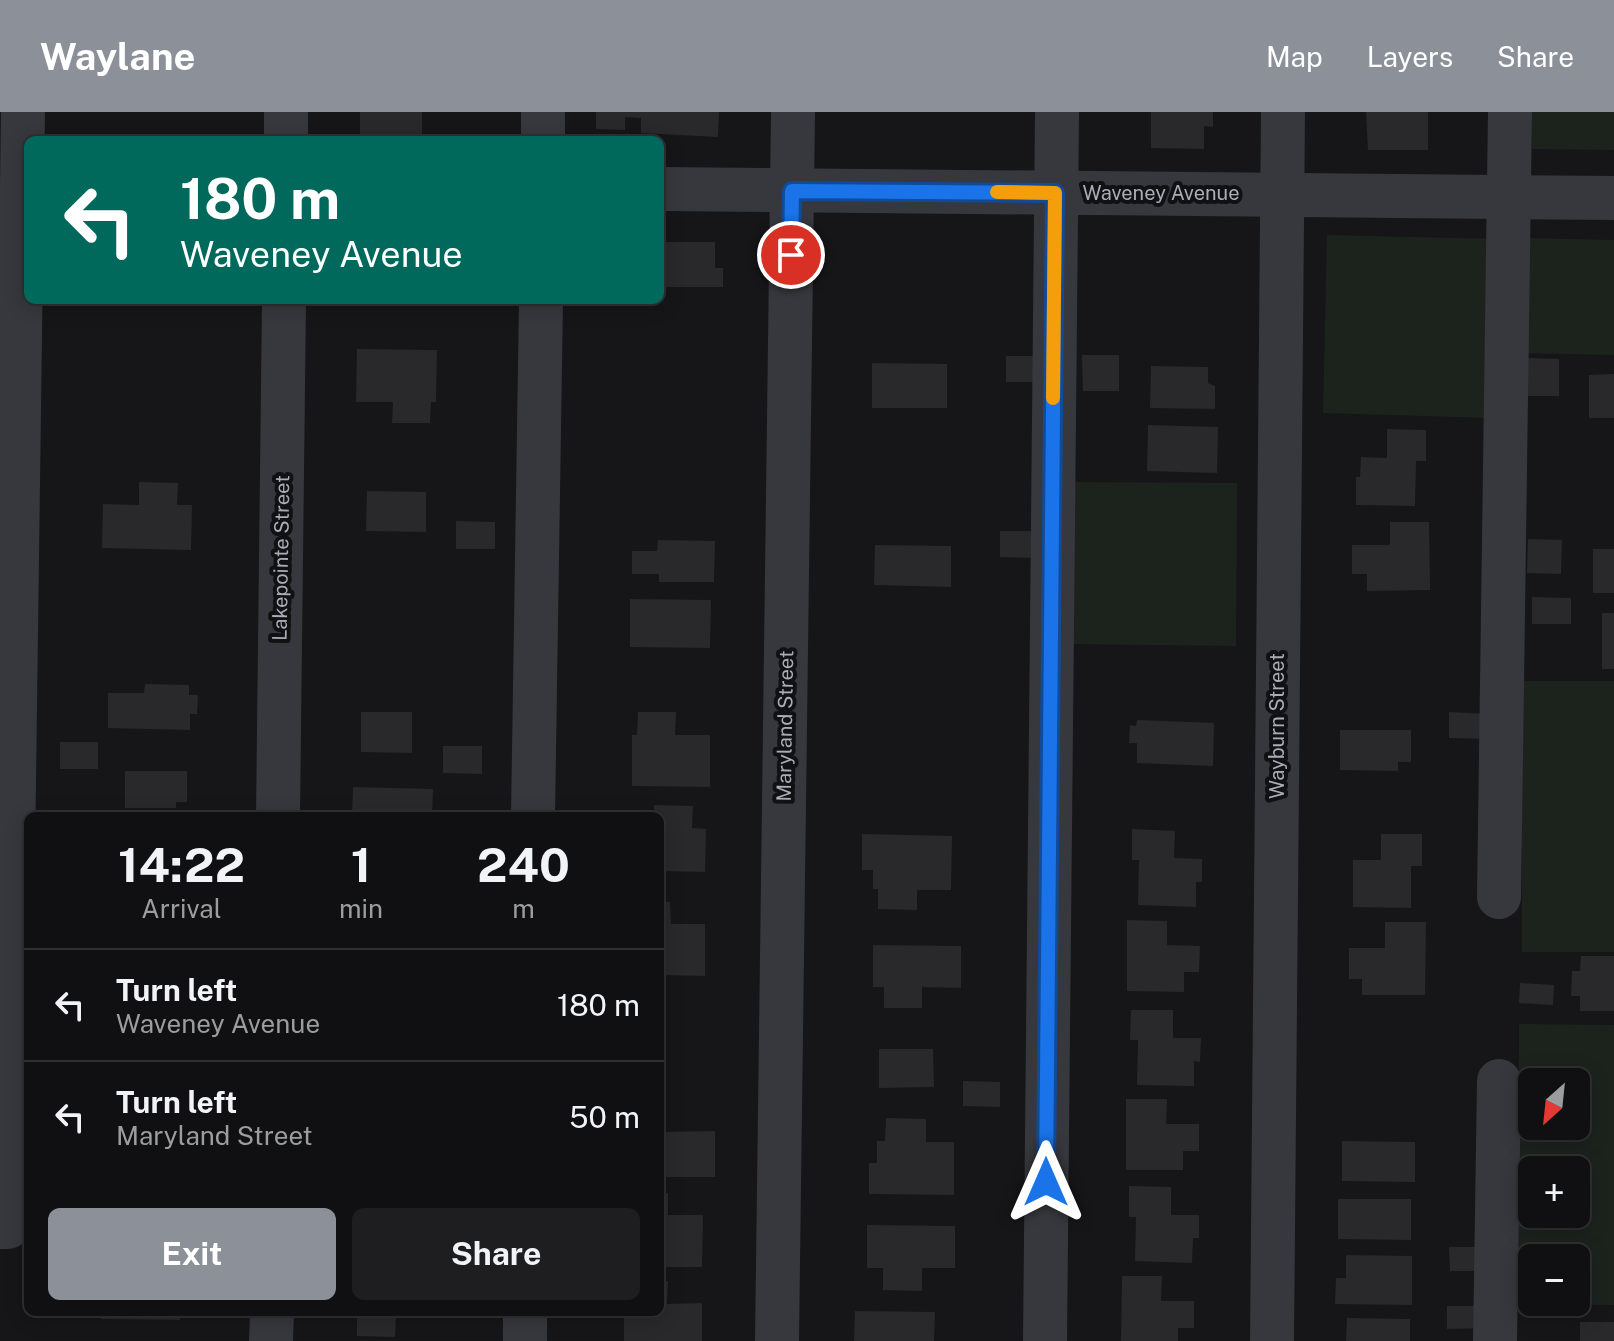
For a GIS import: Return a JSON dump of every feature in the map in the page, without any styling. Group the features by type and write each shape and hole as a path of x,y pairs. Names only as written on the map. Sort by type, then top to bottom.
{"street":[{"path":"0,1227 8,1227 17,180 23,112"},
{"path":"286,112 286,136"},
{"path":"543,112 543,136"},
{"name":"Maryland Street","path":"777,1341 793,112"},
{"path":"1045,1341 1057,112"},
{"name":"Wayburn Street","path":"1272,1341 1283,112"},
{"path":"1499,897 1510,112"},
{"name":"Waveney Avenue","path":"664,189 1614,198"},
{"name":"Lakepointe Street","path":"278,812 284,304"},
{"path":"533,812 541,304"},
{"path":"1495,1341 1499,1081"},
{"path":"271,1341 272,1316"},
{"path":"525,1316 525,1341"}],"shaded area":[{"path":"1532,112 1614,112 1614,150 1532,149"},
{"path":"1327,235 1495,239 1491,418 1323,413"},
{"path":"1524,238 1614,240 1614,355 1522,353"},
{"path":"1069,482 1237,483 1236,646 1067,644"},
{"path":"1522,681 1614,681 1614,952 1522,952"},
{"path":"1519,1024 1614,1025 1614,1305 1590,1305 1590,1244 1518,1244 1518,1228 1590,1228 1590,1156 1519,1156 1519,1140 1590,1140 1590,1068 1519,1068"}],"building":[{"path":"360,112 422,112 422,136 360,136"},
{"path":"596,112 719,112 718,137 641,133 641,118 625,117 625,130 596,129"},
{"path":"1151,112 1213,112 1213,127 1204,126 1204,149 1151,148"},
{"path":"1366,112 1428,112 1428,150 1368,150"},
{"path":"664,242 715,242 715,268 723,268 723,287 664,287"},
{"path":"357,349 437,350 436,402 431,402 430,423 392,423 393,402 356,402"},
{"path":"1082,355 1119,355 1119,391 1083,391"},
{"path":"1006,356 1040,356 1040,382 1006,382"},
{"path":"1525,358 1559,359 1559,396 1525,396"},
{"path":"872,363 947,364 947,408 872,408"},
{"path":"1151,366 1208,367 1208,383 1215,386 1215,409 1150,408"},
{"path":"1614,374 1614,418 1589,418 1589,375"},
{"path":"1148,425 1218,427 1217,473 1147,471"},
{"path":"1387,429 1426,430 1426,461 1416,461 1415,506 1356,505 1356,477 1360,477 1361,457 1387,458"},
{"path":"139,482 178,483 177,505 192,505 191,550 102,548 103,504 139,505"},
{"path":"367,491 426,492 426,532 366,531"},
{"path":"456,521 495,522 495,549 456,549"},
{"path":"1390,522 1429,522 1430,590 1367,591 1367,574 1352,574 1352,545 1390,545"},
{"path":"1000,531 1038,531 1038,558 1000,557"},
{"path":"1528,539 1562,540 1561,574 1527,573"},
{"path":"658,540 715,541 714,582 659,582 659,574 632,574 632,551 657,551"},
{"path":"875,545 951,546 951,587 874,585"},
{"path":"1593,549 1614,549 1614,593 1593,593"},
{"path":"1532,597 1571,598 1571,624 1532,624"},
{"path":"630,599 711,600 710,648 630,647"},
{"path":"1602,613 1614,613 1614,669 1602,669"},
{"path":"145,684 189,685 189,695 198,695 197,714 190,714 190,730 108,728 108,693 144,693"},
{"path":"361,712 412,712 412,753 361,752"},
{"path":"638,712 676,712 675,735 710,735 710,787 632,786 632,735 637,735"},
{"path":"1449,712 1489,714 1488,739 1449,738"},
{"path":"1137,720 1214,723 1213,766 1137,763 1137,743 1129,743 1130,725 1136,726"},
{"path":"1340,730 1411,730 1411,762 1398,762 1398,771 1340,770"},
{"path":"60,742 98,742 98,769 60,769"},
{"path":"443,746 482,746 482,774 443,773"},
{"path":"125,771 187,771 187,802 176,802 176,808 125,808"},
{"path":"353,787 433,789 432,812 352,812"},
{"path":"654,805 693,806 692,828 706,829 705,872 664,871 664,812 654,812"},
{"path":"1132,829 1175,831 1174,858 1202,859 1202,882 1196,882 1196,907 1138,905 1139,860 1132,860"},
{"path":"862,834 952,836 951,890 917,890 917,910 878,909 878,889 873,889 873,870 862,870"},
{"path":"1381,834 1422,834 1422,866 1411,866 1411,908 1353,907 1353,860 1381,860"},
{"path":"664,901 670,902 671,924 705,924 705,976 664,975"},
{"path":"1127,920 1167,921 1167,945 1200,946 1199,972 1184,972 1184,992 1127,991"},
{"path":"1385,922 1426,922 1425,995 1362,995 1362,979 1349,979 1349,948 1385,948"},
{"path":"873,945 961,946 961,988 922,987 922,1008 884,1008 884,987 873,987"},
{"path":"1581,956 1614,956 1614,1011 1580,1011 1580,996 1571,996 1572,971 1580,971"},
{"path":"1520,983 1554,985 1553,1005 1519,1003"},
{"path":"1131,1010 1173,1010 1173,1038 1201,1038 1200,1062 1194,1061 1194,1086 1137,1085 1138,1040 1130,1040"},
{"path":"879,1049 933,1049 934,1087 879,1088"},
{"path":"963,1081 1000,1082 1000,1107 963,1106"},
{"path":"1126,1099 1167,1099 1166,1124 1199,1124 1199,1151 1183,1151 1183,1170 1126,1170"},
{"path":"886,1118 926,1119 926,1142 954,1142 954,1195 869,1194 869,1163 877,1163 877,1141 885,1141"},
{"path":"715,1131 715,1177 664,1177 664,1132"},
{"path":"1342,1141 1415,1142 1415,1182 1342,1181"},
{"path":"1129,1186 1171,1187 1171,1215 1199,1215 1199,1238 1193,1238 1192,1263 1135,1261 1136,1217 1129,1217"},
{"path":"664,1193 668,1193 668,1215 703,1215 702,1267 664,1267"},
{"path":"1338,1199 1411,1199 1411,1240 1338,1239"},
{"path":"867,1225 955,1226 955,1268 922,1268 922,1291 883,1290 883,1268 867,1268"},
{"path":"1449,1247 1483,1247 1484,1271 1450,1271"},
{"path":"1346,1255 1412,1256 1412,1305 1335,1304 1336,1278 1346,1278"},
{"path":"1122,1276 1162,1276 1161,1301 1194,1301 1194,1328 1178,1328 1178,1341 1121,1341"},
{"path":"664,1281 668,1281 667,1304 702,1303 702,1341 624,1341 624,1316 664,1316"},
{"path":"1447,1306 1484,1306 1484,1328 1447,1329"},
{"path":"855,1311 935,1312 934,1341 854,1341"},
{"path":"101,1316 180,1316 180,1320 101,1319"},
{"path":"357,1316 396,1316 395,1337 357,1336"},
{"path":"1347,1318 1410,1319 1410,1341 1346,1341"},
{"path":"1580,1322 1614,1322 1614,1341 1580,1341"}],"slow traffic":[{"path":"997,192 1055,193 1053,398"}],"route":[{"path":"791,255 792,191 1055,193 1046,1182"}]}
